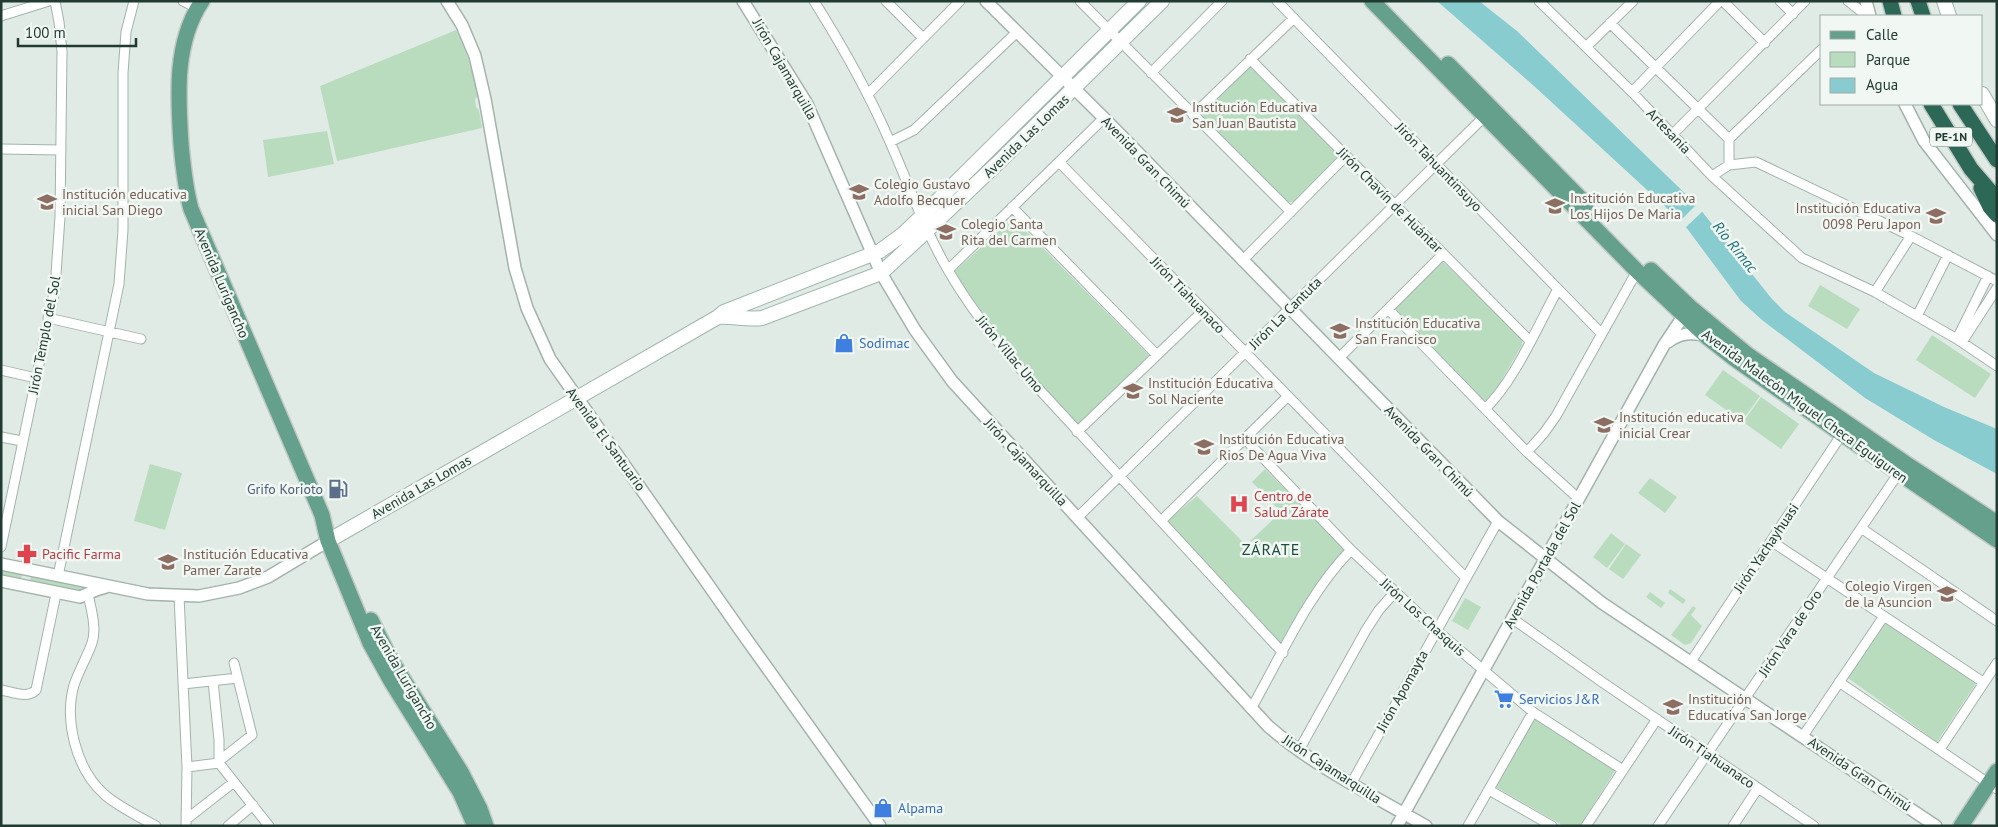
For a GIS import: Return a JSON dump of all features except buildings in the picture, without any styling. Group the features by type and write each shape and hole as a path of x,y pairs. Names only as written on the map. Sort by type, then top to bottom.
{"highway":[{"path":"1890,1 1894,15"},
{"name":"PE-1N","path":"1932,105 1971,169 1997,199"},
{"name":"PE-1N","path":"1961,105 1996,159"},
{"path":"1971,169 1990,206 1997,215"}],"main road":[{"name":"Avenida Las Lomas","path":"329,534 577,397 724,312 841,268 872,255 890,244 921,217 1139,1"},
{"name":"Avenida Las Lomas","path":"718,317 750,320 762,318 880,273 928,231 1162,1"},
{"name":"Avenida Malecón Miguel Checa Eguiguren","path":"1372,1 1489,112 1642,262 1707,336 1842,434 1997,523"},
{"name":"Avenida Malecón Miguel Checa Eguiguren","path":"1386,1 1637,271 1686,311 1997,540"},
{"path":"1944,1 1948,15"},
{"name":"Avenida Lurigancho","path":"200,5 189,27 182,54 179,88 186,192 196,222 329,534 342,551 373,625 431,733 475,826"},
{"path":"1983,96 1997,120"},
{"path":"841,268 848,275 848,284"},
{"name":"Avenida Lurigancho","path":"431,733 475,797 486,826"},
{"path":"1961,826 1994,781"}],"street":[{"path":"1,16 49,1"},
{"name":"Jirón Templo del Sol","path":"1,547 55,288 60,226 62,38 55,1"},
{"path":"58,576 119,284 122,257 123,73 126,32 134,1"},
{"path":"183,1 200,5"},
{"name":"Avenida El Santuario","path":"447,1 462,25 475,56 485,99 510,244 527,308 550,360 880,826"},
{"name":"Jirón Cajamarquilla","path":"743,1 807,104 880,273 915,330 952,381 1273,731 1351,784 1426,826"},
{"name":"Jirón Villac Umo","path":"814,1 868,94 921,217 948,270 993,337 1282,653"},
{"path":"886,1 923,38"},
{"path":"868,94 960,1"},
{"name":"Avenida Gran Chimú","path":"986,1 1104,118 1498,521 1602,603 1936,826"},
{"path":"1080,1 1291,212"},
{"path":"1151,73 1222,1"},
{"name":"Jirón Tahuantinsuyo","path":"1277,1 1601,333"},
{"name":"Artesanía","path":"1539,1 1674,134 1712,176 1802,258 1875,292 1959,341 1997,366"},
{"path":"1586,47 1633,1"},
{"path":"1632,92 1722,1 1765,43"},
{"path":"1780,1 1793,14"},
{"path":"1674,134 1805,1"},
{"path":"1848,1 1864,12"},
{"path":"1193,114 1294,18"},
{"path":"1610,24 1729,139"},
{"path":"890,142 914,130 1017,32"},
{"path":"1729,165 1729,139 1820,51"},
{"name":"Jirón Chavín de Huántar","path":"1250,60 1530,341"},
{"path":"1906,105 1924,141 1997,235"},
{"name":"Jirón La Cantuta","path":"1077,518 1489,112"},
{"path":"948,270 1104,118"},
{"path":"1,149 61,150"},
{"path":"1242,261 1346,156"},
{"name":"Jirón Tiahuanaco","path":"1058,162 1465,577"},
{"path":"1712,176 1729,165 1741,162 1756,162 1911,236 1997,281"},
{"path":"1012,207 1157,355"},
{"path":"1875,292 1911,236"},
{"path":"1339,358 1443,254"},
{"path":"1917,316 1948,255"},
{"path":"1527,452 1556,416 1637,271"},
{"path":"1959,341 1988,276"},
{"path":"1959,341 1997,288"},
{"path":"1484,410 1499,394 1558,289"},
{"path":"1388,309 1484,410 1527,452 1579,498"},
{"path":"1078,432 1204,310"},
{"name":"Avenida Portada del Sol","path":"1397,826 1664,344 1686,311"},
{"path":"48,318 141,339"},
{"path":"1664,344 1687,334 1696,333 1707,336"},
{"path":"1,370 36,378"},
{"path":"1161,521 1288,396"},
{"name":"Jirón Yachayhuasi","path":"1690,663 1842,434"},
{"path":"1,437 22,441"},
{"name":"Jirón Los Chasquis","path":"1245,439 1351,550 1483,672 1534,712 1623,770"},
{"name":"Jirón Vara de Oro","path":"1658,826 1901,468"},
{"path":"1,498 11,500"},
{"name":"Jirón Apomayta","path":"1351,784 1498,521"},
{"path":"1861,528 1997,621"},
{"name":"Avenida Las Lomas","path":"1,564 148,594 179,596 216,594 260,580 299,560 329,534"},
{"path":"1771,541 1984,682"},
{"path":"1251,709 1325,580 1351,550"},
{"path":"26,586 29,570"},
{"name":"Avenida Las Lomas","path":"1,581 56,594 80,597 108,587"},
{"path":"1299,750 1366,630 1379,610 1395,592"},
{"path":"1,690 27,695 32,694 36,690 56,594"},
{"path":"88,594 94,621 93,641 81,666 71,698 70,720 73,738 90,776 104,794 156,826"},
{"path":"179,596 187,822"},
{"path":"1803,736 1884,616"},
{"name":"Jirón Tiahuanaco","path":"1513,618 1657,720 1814,826"},
{"path":"186,767 219,762 252,735 234,663"},
{"path":"1940,749 1997,663"},
{"path":"183,684 238,678"},
{"path":"213,681 219,762 269,826"},
{"path":"1839,682 1940,749 1994,781"},
{"path":"1468,826 1534,712"},
{"path":"1586,826 1657,720"},
{"path":"187,822 234,782"},
{"path":"1733,826 1758,788"},
{"path":"1489,790 1552,826"},
{"path":"228,826 252,805"}],"green space":[{"path":"1148,1 1154,1 1121,33 1118,31"},
{"path":"456,30 474,79 478,95 475,100 476,107 479,110 482,128 337,161 320,86"},
{"path":"1107,41 1110,45 1073,82 1070,79"},
{"path":"1250,67 1339,156 1294,202 1287,202 1203,117 1202,113"},
{"path":"1056,91 1060,95 930,222 929,217"},
{"path":"327,131 334,164 268,177 263,140"},
{"path":"1013,218 1149,355 1078,425 1010,351 953,273"},
{"path":"1442,261 1522,339 1522,345 1497,388 1486,402 1483,402 1395,312 1394,308"},
{"path":"1820,285 1860,309 1847,329 1808,306"},
{"path":"1932,335 1991,374 1975,398 1916,360"},
{"path":"1723,370 1760,396 1742,421 1705,395"},
{"path":"1761,397 1799,424 1781,449 1743,422"},
{"path":"150,464 182,473 165,530 134,521"},
{"path":"1265,469 1345,549 1322,577 1282,647 1166,522 1197,496 1246,545 1281,512 1252,482"},
{"path":"1650,478 1677,497 1665,513 1638,493"},
{"path":"1611,533 1625,544 1607,568 1593,557"},
{"path":"1626,544 1641,555 1623,579 1609,569"},
{"path":"1,567 21,571 21,580 1,578"},
{"path":"33,575 83,586 84,589 82,592 31,582 30,578"},
{"path":"1670,589 1686,600 1683,604 1668,593"},
{"path":"1650,592 1665,603 1661,608 1646,597"},
{"path":"1465,598 1481,607 1468,630 1452,621"},
{"path":"1693,606 1696,608 1691,615 1702,626 1691,643 1685,645 1671,635"},
{"path":"1883,620 1977,682 1937,742 1848,678"},
{"path":"1535,716 1616,769 1580,826 1564,826 1494,786"}],"water":[{"path":"1437,1 1479,1 1517,31 1696,204 1772,299 1785,312 1874,373 1944,407 1997,429 1997,474 1934,440 1865,398 1762,320 1741,301 1683,223 1534,86"}],"pier":[{"path":"1698,203 1704,210 1684,229 1678,223"}],"place":[{"name":"Institución Educativa San Juan Bautista","path":"1177,115"},
{"name":"Colegio Gustavo Adolfo Becquer","path":"859,192"},
{"name":"Institución educativa inicial San Diego","path":"47,202"},
{"name":"Institución Educativa Los Hijos De Maria","path":"1555,206"},
{"name":"Institución Educativa 0098 Peru Japon","path":"1936,216"},
{"name":"Colegio Santa Rita del Carmen","path":"946,232"},
{"name":"Institución Educativa San Francisco","path":"1340,331"},
{"name":"Sodimac","path":"844,343"},
{"name":"Institución Educativa Sol Naciente","path":"1133,391"},
{"name":"Institución educativa inicial Crear","path":"1604,425"},
{"name":"Institución Educativa Rios De Agua Viva","path":"1204,447"},
{"name":"Grifo Korioto","path":"338,489"},
{"name":"Centro de Salud Zárate","path":"1239,504"},
{"name":"Pacific Farma","path":"27,554"},
{"name":"Institución Educativa Pamer Zarate","path":"168,562"},
{"name":"Colegio Virgen de la Asuncion","path":"1947,594"},
{"name":"Servicios J&R","path":"1504,699"},
{"name":"Institución Educativa San Jorge","path":"1673,707"},
{"name":"Alpama","path":"883,808"}],"district":[{"name":"ZÁRATE","path":"1271,549"}],"water label":[{"name":"Río Rímac","path":"1735,247"}]}
